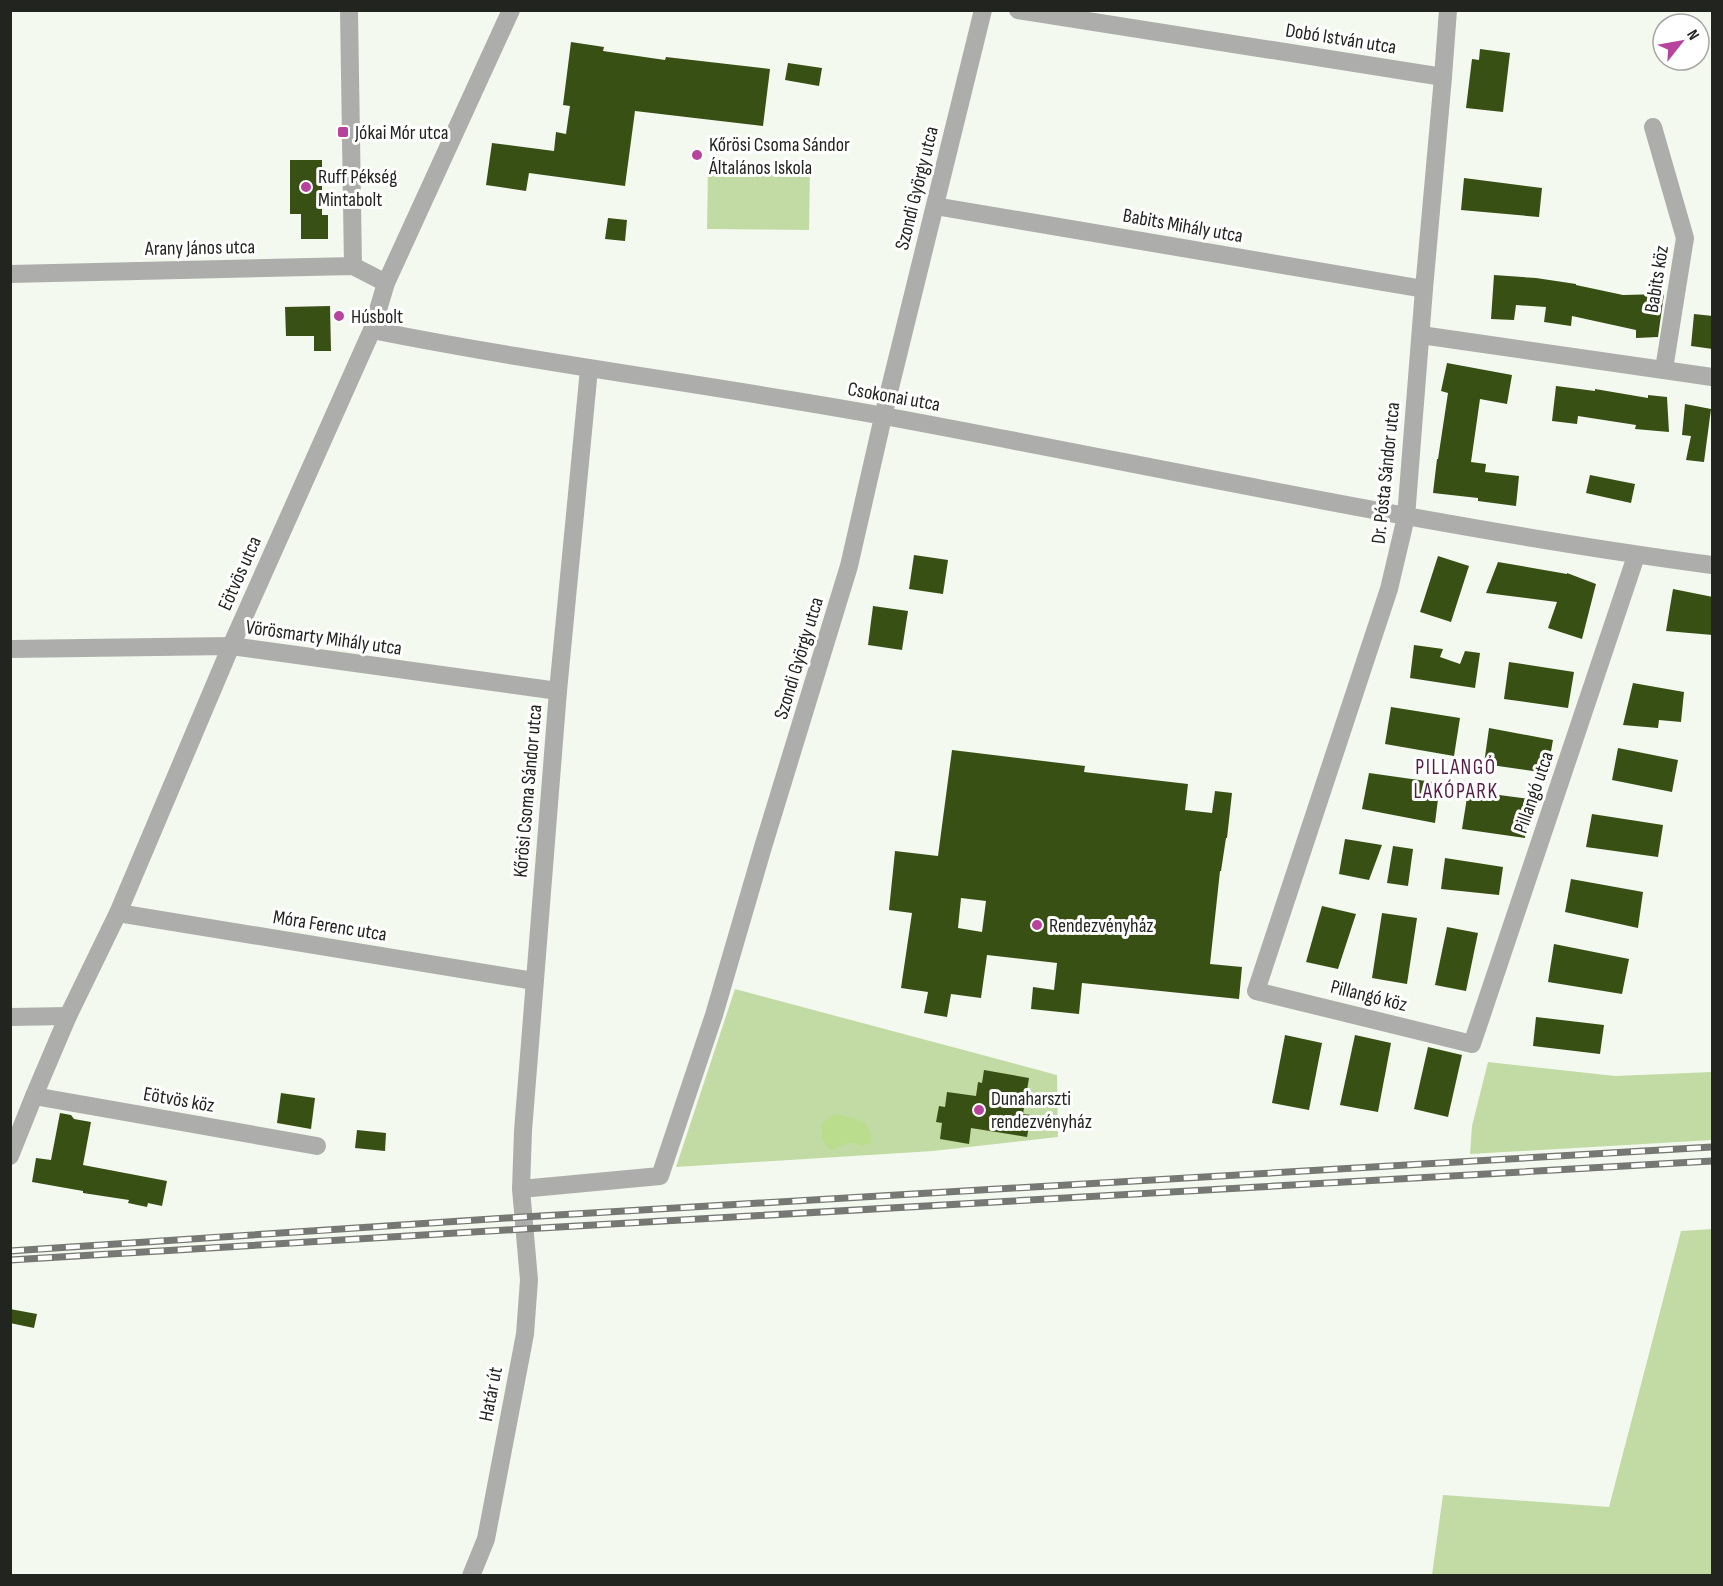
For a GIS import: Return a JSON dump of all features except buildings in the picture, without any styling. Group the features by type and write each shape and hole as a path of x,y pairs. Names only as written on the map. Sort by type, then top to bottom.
{"street":[{"path":"349,10 353,266"},
{"name":"Eötvös utca","path":"10,1156 68,1016 118,913 231,646 372,330 386,283 512,10"},
{"name":"Szondi György utca","path":"521,1190 660,1176 714,1015 843,587 983,10"},
{"name":"Dobó István utca","path":"1018,10 1443,77"},
{"name":"Dr. Pósta Sándor utca","path":"1256,991 1389,589 1406,517 1448,10"},
{"name":"Babits köz","path":"1653,127 1685,238 1664,369"},
{"name":"Babits Mihály utca","path":"935,206 1424,289"},
{"name":"Arany János utca","path":"10,273 353,266 386,283"},
{"name":"Csokonai utca","path":"372,330 589,369 884,416 1406,517 1636,556 1713,565"},
{"path":"1421,334 1713,377"},
{"name":"Kőrösi Csoma Sándor utca","path":"523,1217 521,1190 523,1131 534,981 558,692 589,369"},
{"name":"Pillangó utca","path":"1472,1044 1636,556"},
{"name":"Vörösmarty Mihály utca","path":"10,650 231,646 558,692"},
{"name":"Móra Ferenc utca","path":"118,913 534,981"},
{"name":"Pillangó köz","path":"1256,991 1472,1044"},
{"path":"10,1017 68,1016"},
{"name":"Eötvös köz","path":"34,1096 317,1146"},
{"name":"Határ út","path":"471,1575 486,1539 525,1334 529,1280 523,1217"}],"shaded area":[{"path":"708,167 810,167 809,230 707,229"},
{"path":"735,989 1057,1075 1058,1137 933,1151 676,1167"},
{"path":"1488,1062 1615,1076 1712,1072 1712,1140 1470,1154 1472,1126"},
{"path":"836,1114 866,1123 872,1138 871,1143 862,1146 847,1143 832,1150 829,1149 822,1138 822,1124"},
{"path":"1712,1229 1712,1575 1432,1575 1443,1495 1609,1507 1681,1231"}],"railway":[{"path":"10,1251 523,1217 1712,1147"},
{"path":"10,1260 1712,1161"}],"place":[{"name":"Jókai Mór utca","path":"343,132"},
{"name":"Kőrösi Csoma Sándor Általános Iskola","path":"697,155"},
{"name":"Ruff Pékség Mintabolt","path":"306,187"},
{"name":"Húsbolt","path":"339,316"},
{"name":"Rendezvényház","path":"1037,925"},
{"name":"Dunaharszti rendezvényház","path":"979,1110"}],"district":[{"name":"PILLANGÓ LAKÓPARK","path":"1456,779"}]}
